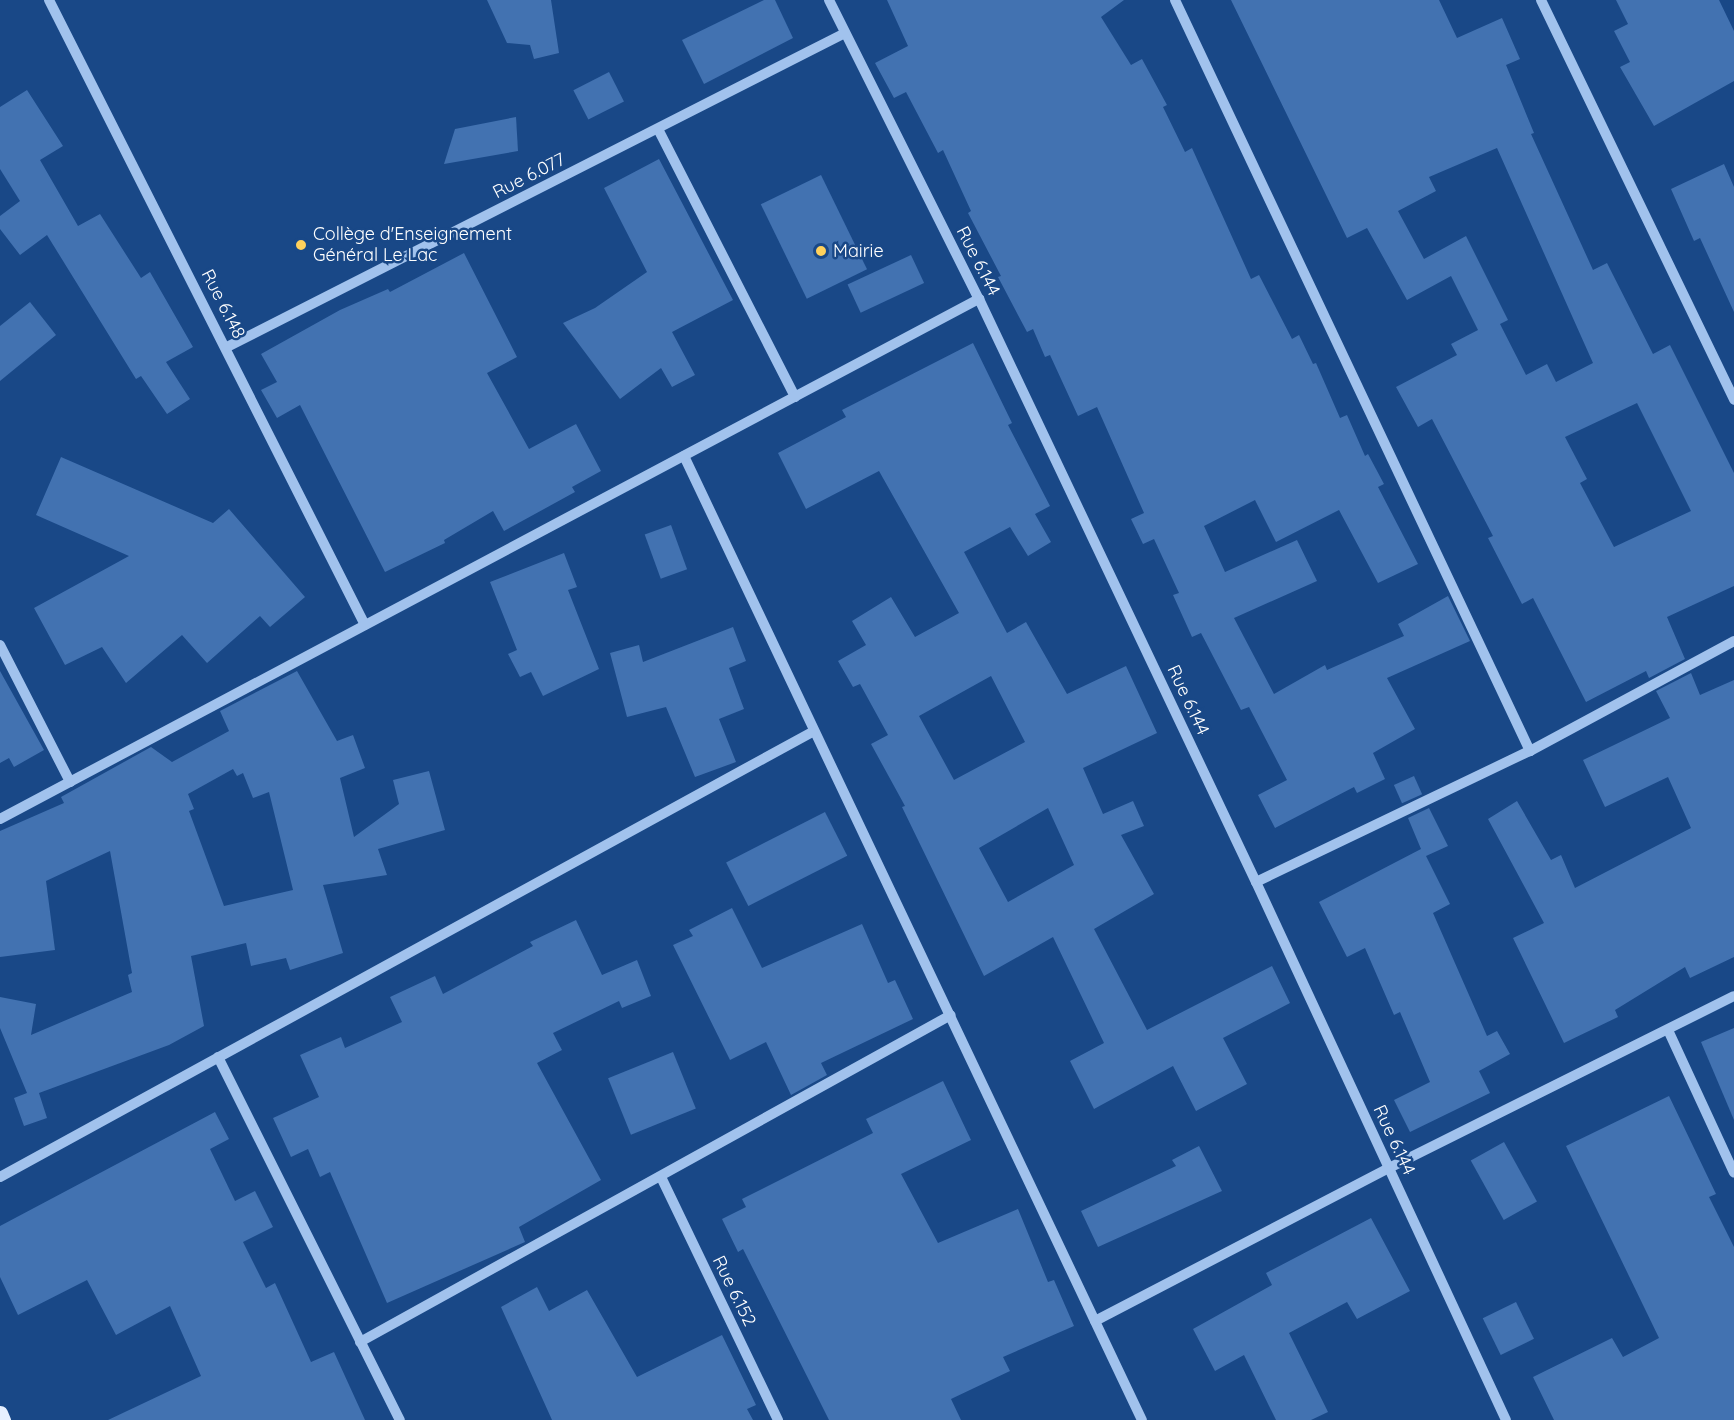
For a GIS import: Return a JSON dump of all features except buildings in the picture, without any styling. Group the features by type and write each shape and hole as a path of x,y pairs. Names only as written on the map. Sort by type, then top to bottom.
{"main road":[{"path":"0,1413 3,1420"}],"street":[{"name":"Rue 6.148","path":"49,0 227,347 365,625"},
{"name":"Rue 6.144","path":"829,0 979,299 1256,882 1506,1420"},
{"path":"1175,0 1530,751"},
{"path":"1541,0 1734,400"},
{"name":"Rue 6.077","path":"227,347 845,33"},
{"path":"658,129 795,397"},
{"path":"0,819 979,299"},
{"path":"684,456 812,732 951,1015 1142,1420"},
{"path":"1256,882 1530,751 1734,641"},
{"path":"0,645 70,782"},
{"path":"0,1177 812,732"},
{"path":"1095,1321 1389,1167 1734,996"},
{"path":"360,1342 951,1015"},
{"path":"1668,1030 1734,1173"},
{"path":"218,1058 400,1420"},
{"name":"Rue 6.152","path":"661,1177 778,1420"}],"place":[{"name":"Collège d'Enseignement Général Le Lac","path":"301,245"},
{"name":"Mairie","path":"821,251"}]}
